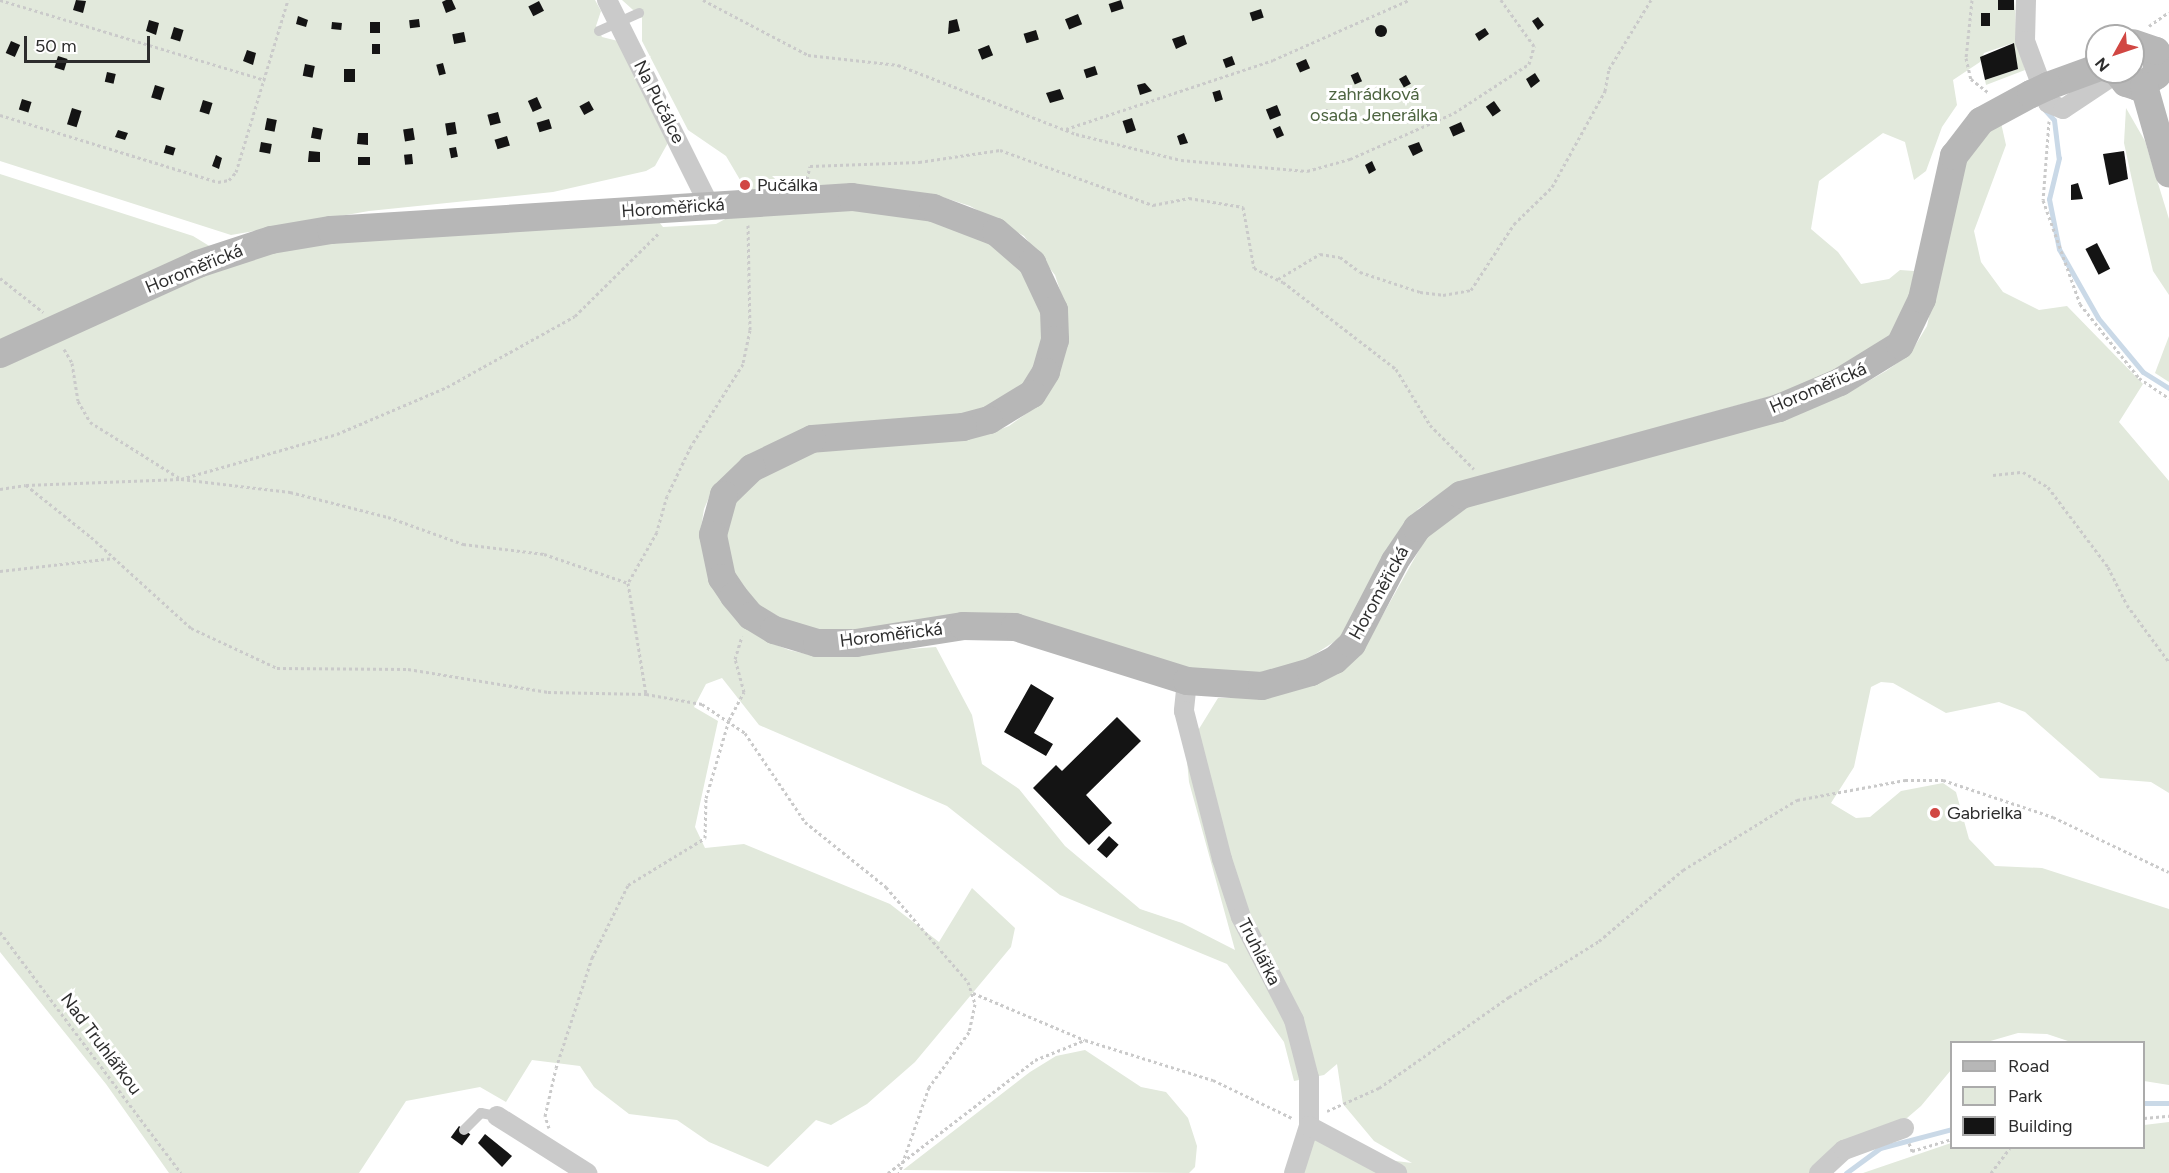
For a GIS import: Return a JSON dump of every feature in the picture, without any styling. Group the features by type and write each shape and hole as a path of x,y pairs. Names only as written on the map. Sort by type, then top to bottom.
{"main road":[{"path":"2132,84 2144,86 2157,75 2153,44"},
{"name":"Horoměřická","path":"0,354 198,264 271,240 331,230 852,197 933,208 966,218 996,232 1032,263 1050,296 1055,326 1051,358 1041,383 1003,415 963,427 812,439 781,451 736,480 716,513 715,556 722,578 751,616 792,638 817,643 856,643 963,626 1015,627 1187,681 1262,686 1335,660 1365,626 1395,561 1417,528 1439,507 1489,486 1779,408 1879,361 1900,345 1916,321 1934,230 1958,150 1981,122 2040,90 2085,78"},
{"path":"2144,86 2169,174"}],"street":[{"name":"Na Pučálce","path":"607,0 709,205"},
{"path":"2026,0 2025,41 2048,103 2063,109 2094,84"},
{"name":"Truhlářka","path":"1187,681 1184,711 1199,776 1241,917 1294,1020 1309,1078 1309,1126 1294,1173"},
{"path":"497,1116 587,1173"},
{"path":"1309,1126 1397,1173"},
{"path":"1819,1173 1844,1150 1904,1128"}],"lane":[{"path":"599,31 639,13"},
{"path":"464,1130 481,1113 497,1116"}],"path":[{"path":"0,0 265,80"},
{"path":"0,115 224,182 236,172 288,0"},
{"path":"704,0 808,55 898,65 1059,129 1181,160 1296,171 1332,166 1454,113 1529,64 1534,46 1501,0"},
{"path":"1059,129 1076,128 1262,64 1409,0"},
{"path":"1278,279 1320,254 1340,256 1360,272 1420,292 1443,295 1471,290 1486,273 1514,224 1552,187 1605,91 1609,69 1651,0"},
{"path":"1972,0 1966,58 1971,79 1995,98"},
{"path":"2050,120 2043,200 2080,304 2139,378 2169,398"},
{"path":"806,184 810,166 919,162 1000,150 1153,205 1189,198 1243,207 1254,268 1278,279 1396,369 1430,425 1489,486"},
{"path":"646,694 628,583 657,532 667,496 691,446 744,364 750,330 747,202"},
{"path":"0,278 39,306 72,363 78,401 90,422 181,479 338,434 447,387 575,316 668,224"},
{"path":"1994,475 2023,472 2048,487 2108,567 2127,605 2169,662"},
{"path":"0,489 26,485 181,479 290,492 388,517 463,544 544,554 628,583"},
{"path":"26,485 114,558 191,628 277,668 408,669 548,692 646,694 702,704 729,720 757,748 805,822 886,886 943,948 973,993 975,1017 969,1032 929,1087 900,1161 900,1173"},
{"path":"0,572 114,558"},
{"path":"560,1155 545,1116 592,958 628,885 705,838 706,798 729,720 744,692 735,658 751,616"},
{"path":"973,993 1085,1040 1213,1080 1309,1126 1323,1113 1378,1088 1509,997 1599,941 1683,870 1797,800 1905,780 1943,780 2053,817 2169,872"},
{"name":"Nad Truhlářkou","path":"0,932 181,1173"},
{"path":"888,1173 900,1161 1035,1060 1085,1040"},
{"path":"2145,1118 2169,1116"},
{"path":"1912,1151 1950,1140"},
{"path":"1991,1173 2009,1149"}],"green space":[{"path":"0,0 595,0 601,11 596,26 602,37 618,41 669,141 655,166 646,171 553,192 369,211 231,235 0,161"},
{"name":"zahrádková osada Jenerálka","path":"622,0 1998,0 1998,10 2014,9 2015,0 2016,36 2025,70 1986,85 1985,80 2018,69 2013,43 1984,53 1980,62 1953,80 1957,105 1942,127 1926,171 1914,180 1905,142 1883,133 1819,181 1811,229 1838,252 1861,284 1889,279 1900,270 1914,271 1910,296 1891,336 1835,371 1775,395 1456,483 1418,509 1343,636 1306,660 1260,673 1190,669 1017,614 962,613 855,630 818,630 796,626 759,606 733,572 725,535 734,502 759,479 815,451 993,432 1009,426 1041,403 1066,308 1055,275 1024,236 970,206 936,195 746,190 726,156 688,130 642,41 642,18"},
{"path":"2126,108 2145,141 2169,219 2169,295 2153,271 2137,203 2124,143"},
{"path":"2001,123 2006,145 1974,231 1981,262 2003,292 2039,310 2067,306 2143,384 2119,422 2169,481 2169,793 2151,782 2100,778 2025,712 1999,702 1946,713 1893,683 1881,682 1871,687 1854,767 1831,803 1856,818 1870,817 1901,791 1943,783 1956,792 1969,839 1995,866 2042,868 2169,909 2169,1085 2145,1081 2145,1041 2068,1041 2047,1034 2018,1033 1990,1041 1950,1041 1950,1071 1921,1106 1907,1118 1853,1138 1814,1173 1301,1173 1316,1132 1380,1159 1412,1163 1374,1141 1343,1104 1337,1064 1324,1075 1294,1081 1284,1042 1227,964 1060,895 947,806 759,725 722,678 706,684 694,707 718,721 695,827 705,848 744,844 890,904 939,942 972,888 1015,928 1011,947 915,1062 867,1104 831,1125 816,1120 768,1167 709,1142 677,1120 629,1114 594,1087 580,1066 532,1060 506,1102 480,1087 406,1101 359,1173 169,1173 106,1084 0,952 0,367 202,276 274,253 333,243 659,222 663,227 716,224 729,217 852,210 930,220 990,243 1022,270 1038,300 1043,327 1039,355 1023,385 997,403 961,415 809,426 745,458 713,488 704,509 700,534 710,583 769,642 789,650 815,656 936,647 972,715 982,764 1019,789 1065,846 1140,909 1182,923 1235,950 1189,782 1186,750 1218,698 1263,698 1362,652 1427,536 1466,507 1846,394 1910,354 1927,326 1961,172 1979,141"},
{"path":"0,174 193,236 211,247 0,340"},
{"path":"2169,336 2169,382 2155,373"},
{"path":"1085,1050 1141,1087 1166,1092 1188,1118 1197,1146 1195,1167 1189,1173 903,1170 1030,1072 1056,1056"},
{"path":"2169,1122 2169,1173 1863,1173 1950,1143 1950,1149 2145,1149 2145,1125"}],"building":[{"path":"76,0 86,1 83,13 73,10"},
{"path":"452,0 456,9 446,13 442,2"},
{"path":"1121,0 1124,9 1111,13 1109,4"},
{"path":"1998,0 2014,0 2014,10 1998,10"},
{"path":"539,1 544,11 533,16 528,6"},
{"path":"1261,9 1264,18 1252,21 1250,13"},
{"path":"1981,13 1990,13 1990,26 1981,26"},
{"path":"1078,14 1082,24 1069,29 1065,19"},
{"path":"298,16 308,20 306,27 296,24"},
{"path":"1538,17 1544,25 1538,30 1532,21"},
{"path":"419,19 420,27 410,28 409,20"},
{"path":"957,19 960,31 948,34 949,21"},
{"path":"149,20 159,23 156,35 146,31"},
{"path":"332,22 342,23 341,30 331,29"},
{"path":"370,22 380,22 380,33 370,33"},
{"path":"1383,25 1387,31 1383,37 1379,37 1375,29"},
{"path":"174,27 184,30 180,41 170,38"},
{"path":"1485,28 1489,34 1479,41 1475,34"},
{"path":"1036,30 1039,40 1026,43 1024,34"},
{"path":"464,32 466,42 454,44 452,34"},
{"path":"1184,35 1187,44 1176,49 1172,39"},
{"path":"11,41 20,45 15,57 6,53"},
{"path":"2014,43 2018,69 1985,80 1980,57"},
{"path":"372,44 380,44 380,54 372,54"},
{"path":"989,45 993,55 982,60 978,49"},
{"path":"247,50 256,53 253,65 243,61"},
{"path":"58,56 68,59 64,70 54,67"},
{"path":"1232,56 1235,64 1226,68 1223,60"},
{"path":"1306,59 1310,68 1300,73 1296,63"},
{"path":"443,63 446,74 439,75 436,65"},
{"path":"305,64 315,66 313,78 303,76"},
{"path":"1095,66 1098,75 1086,78 1084,70"},
{"path":"344,69 355,69 355,82 344,82"},
{"path":"107,72 116,74 114,84 105,82"},
{"path":"1358,72 1362,81 1355,84 1351,75"},
{"path":"1535,73 1540,81 1531,88 1526,79"},
{"path":"1406,75 1411,84 1404,88 1399,79"},
{"path":"1145,83 1152,91 1140,95 1137,85"},
{"path":"155,85 165,88 161,100 151,97"},
{"path":"1060,89 1064,99 1050,103 1046,93"},
{"path":"1220,90 1223,100 1215,102 1212,92"},
{"path":"1371,90 1374,97 1363,102 1360,95"},
{"path":"537,97 542,108 533,112 528,101"},
{"path":"22,99 32,102 28,112 19,110"},
{"path":"203,100 213,103 209,114 199,111"},
{"path":"589,101 594,110 584,115 579,106"},
{"path":"1494,101 1501,111 1493,117 1486,107"},
{"path":"1277,105 1281,115 1270,120 1266,109"},
{"path":"72,108 82,111 77,127 67,124"},
{"path":"1327,109 1331,118 1320,123 1317,113"},
{"path":"498,112 501,123 490,125 487,115"},
{"path":"267,118 277,120 275,132 265,130"},
{"path":"1132,118 1136,130 1127,133 1122,121"},
{"path":"549,119 552,129 539,132 537,123"},
{"path":"455,122 457,134 447,135 445,124"},
{"path":"1461,122 1465,131 1453,136 1449,127"},
{"path":"1280,126 1284,135 1277,138 1273,129"},
{"path":"313,127 323,129 321,140 311,138"},
{"path":"413,128 415,140 405,141 403,130"},
{"path":"118,130 128,133 125,140 115,137"},
{"path":"358,133 368,133 368,145 357,144"},
{"path":"1184,133 1188,143 1180,145 1177,136"},
{"path":"507,136 510,146 497,149 495,140"},
{"path":"261,142 272,144 270,154 259,152"},
{"path":"1419,142 1423,151 1413,156 1408,146"},
{"path":"166,145 176,148 173,156 164,153"},
{"path":"456,147 458,157 451,158 449,148"},
{"path":"309,151 320,152 320,162 308,162"},
{"path":"2124,151 2128,179 2109,185 2103,154"},
{"path":"412,154 413,164 405,165 404,155"},
{"path":"216,155 222,158 219,169 212,166"},
{"path":"358,157 370,157 370,165 358,165"},
{"path":"1372,161 1376,170 1369,174 1365,165"},
{"path":"2078,183 2083,199 2071,200 2071,185"},
{"path":"2097,243 2110,269 2099,275 2085,249"},
{"path":"1031,684 1054,698 1034,733 1053,744 1046,756 1004,732"},
{"path":"1117,717 1141,741 1086,795 1112,823 1089,845 1033,788 1056,765 1062,771"},
{"path":"1109,836 1119,845 1107,858 1097,849"},
{"path":"459,1126 470,1134 462,1146 451,1137"},
{"path":"485,1134 512,1156 502,1167 478,1143"}],"waterway":[{"path":"2045,110 2054,120 2059,158 2049,199 2059,249 2098,318 2143,372 2169,388"},
{"path":"2145,1103 2169,1103"},
{"path":"1846,1173 1880,1148 1950,1130"}],"place":[{"name":"Pučálka","path":"745,185"},
{"name":"Gabrielka","path":"1935,813"}]}
